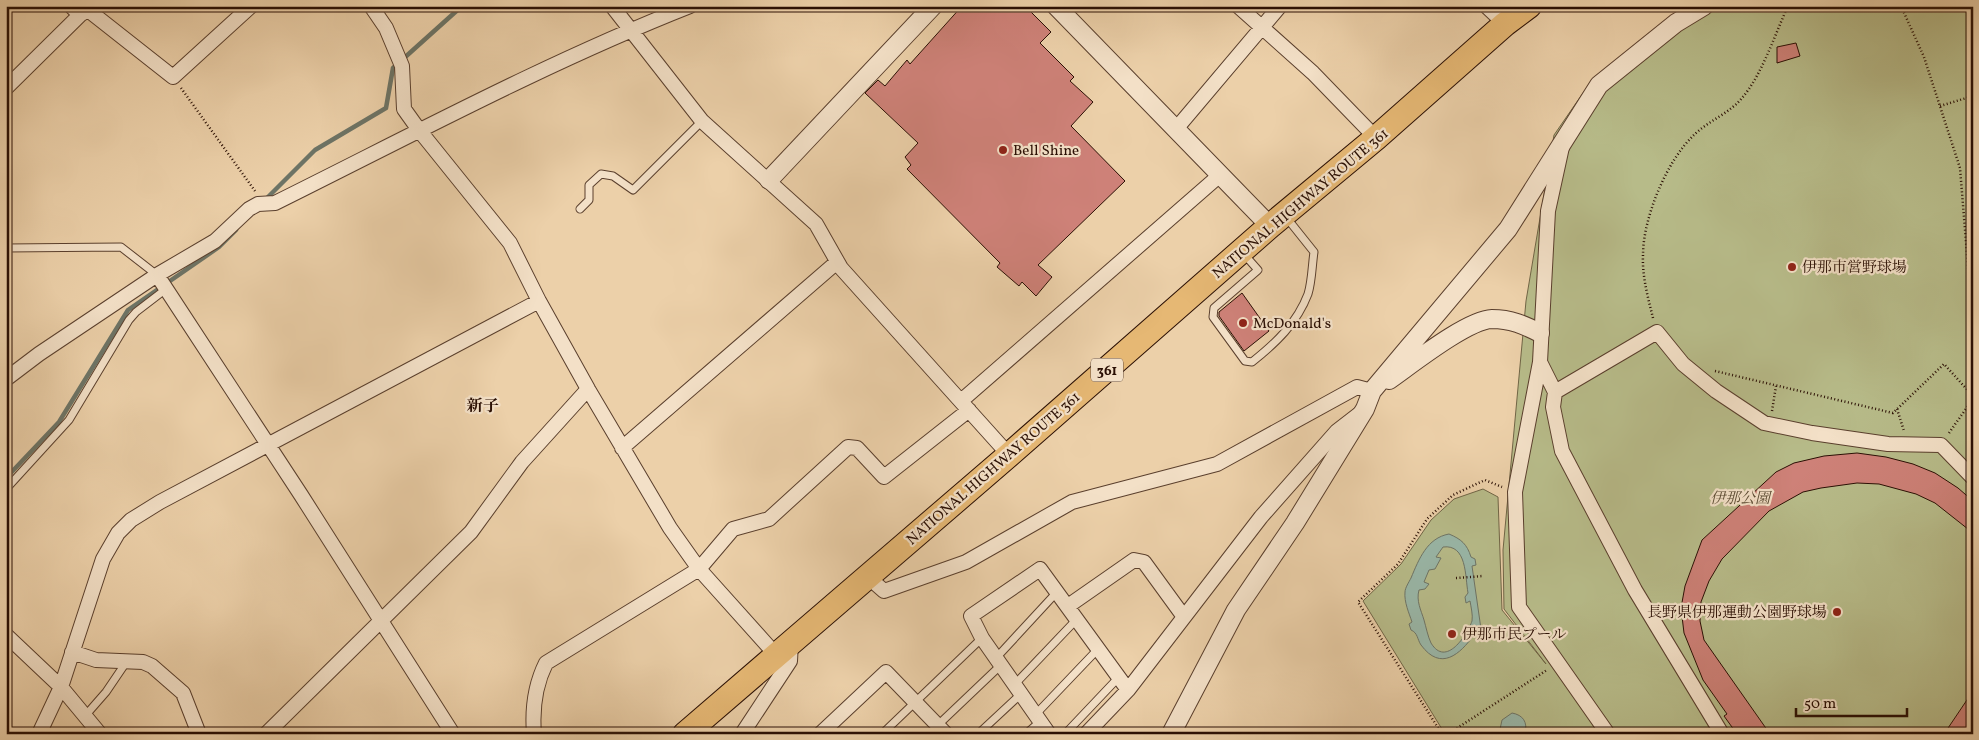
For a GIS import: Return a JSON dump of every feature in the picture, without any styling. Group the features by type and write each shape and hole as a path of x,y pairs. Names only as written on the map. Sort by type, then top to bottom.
{"highway":[{"name":"NATIONAL HIGHWAY ROUTE 361","path":"685,734 1242,251 1376,138 1505,24 1529,6"}],"street":[{"path":"6,88 83,10 173,77 251,6"},
{"path":"371,6 386,28 401,63 404,109 510,243 539,301 588,389 670,528 699,568 784,648 790,662 742,734"},
{"path":"612,6 702,121 816,224 838,262 1009,455"},
{"path":"6,379 39,354 162,283 215,240 249,209 275,203 419,130 631,30 662,11 690,6"},
{"path":"769,180 933,6"},
{"path":"1056,6 1220,175 1277,221"},
{"path":"1238,6 1313,73 1376,138"},
{"path":"1176,129 1280,6"},
{"path":"1486,6 1505,24"},
{"path":"1171,734 1236,610 1295,523 1365,409 1372,391 1508,229 1599,85 1676,23 1704,6"},
{"path":"1563,140 1548,211 1540,332 1540,362 1515,492 1520,607 1608,734"},
{"path":"534,734 533,717 538,679 546,663 699,568 733,529 769,519 848,447 857,448 884,478 1220,175"},
{"path":"622,448 838,262"},
{"path":"162,283 269,445 453,734"},
{"path":"39,734 61,687 103,559 118,533 131,520 160,502 539,301"},
{"path":"867,576 884,591 966,562 1072,502 1217,464 1357,387 1372,391 1468,327 1491,319 1517,321 1540,332"},
{"path":"1555,392 1657,332 1683,364 1716,391 1764,423 1888,444 1941,445 1973,478"},
{"path":"1540,362 1555,392 1553,407 1562,452 1635,590 1722,734"},
{"path":"266,734 472,532 522,462 588,389"},
{"path":"1086,734 1128,690 1268,510 1337,430 1365,409"},
{"path":"1068,606 1134,560 1144,562 1184,618"},
{"path":"1049,734 982,638 971,616 1040,569 1128,690"},
{"path":"6,635 61,687 100,734"},
{"path":"72,652 96,660 127,660 143,662 152,666 173,683 182,694 190,708 199,734"},
{"path":"826,732 886,672 942,730"}],"lane":[{"path":"580,209 589,200 590,185 601,174 614,176 633,190 702,121"},
{"path":"1242,251 1258,270 1214,308 1213,317 1245,361 1252,362 1279,341 1298,315 1308,293 1314,252 1277,221"},
{"path":"6,248 121,247 162,283 129,320 69,420 6,489"},
{"path":"942,730 1057,592"},
{"path":"978,734 1077,619"},
{"path":"882,734 982,638"},
{"path":"1026,734 1099,648"},
{"path":"85,716 106,692 127,660"},
{"path":"1065,734 1119,677"}],"path":[{"path":"1657,332 1646,290 1643,254 1649,215 1676,157 1693,135 1742,99 1756,77 1788,6"},
{"path":"1901,6 1924,57 1960,168 1973,328"},
{"path":"1966,6 1973,23"},
{"path":"173,77 264,204"},
{"path":"1940,106 1973,96"},
{"path":"1714,370 1893,413 1944,364 1972,394 1970,403 1941,445"},
{"path":"1770,424 1776,386"},
{"path":"1897,409 1908,444"},
{"path":"1442,734 1358,602 1398,564 1427,520 1453,494 1485,480 1515,492"},
{"path":"1456,578 1483,576"},
{"path":"1448,734 1558,662"}],"green space":[{"name":"伊那公園","path":"1688,6 1973,6 1973,734 1445,734 1363,601 1401,564 1431,520 1454,499 1483,489 1498,497 1502,610 1546,664 1504,609 1503,550 1526,301 1554,135 1592,80 1667,19"}],"shaded area":[{"path":"1449,534 1460,540 1468,549 1471,557 1475,559 1476,565 1472,566 1481,629 1477,637 1474,635 1456,654 1443,659 1436,658 1428,653 1411,630 1409,624 1412,622 1405,596 1406,587 1425,550 1441,536","holes":["1443,547 1451,547 1457,551 1463,562 1468,593 1465,597 1466,603 1470,601 1472,621 1461,641 1449,651 1443,652 1437,650 1430,641 1419,605 1418,594 1419,590 1425,589 1429,584 1424,582 1429,570 1435,569 1441,558 1436,557"]},
{"path":"1512,713 1519,715 1524,720 1526,726 1525,734 1499,734 1502,720"}],"building":[{"name":"Bell Shine","path":"962,6 1025,6 1051,32 1040,43 1074,77 1070,81 1093,102 1071,126 1125,181 1038,265 1052,277 1036,296 1022,282 1019,286 997,267 1000,263 907,169 911,165 905,157 918,143 865,93 878,80 885,86 907,60 910,64"},
{"path":"1796,43 1800,56 1777,63 1777,47"},
{"name":"McDonald's","path":"1242,293 1269,331 1244,351 1219,316 1219,312"},
{"path":"1857,453 1886,457 1913,464 1935,473 1958,488 1973,501 1973,533 1935,503 1916,494 1879,484 1857,483 1803,492 1769,511 1722,559 1709,581 1701,602 1700,621 1704,640 1770,734 1737,734 1724,716 1727,714 1703,680 1684,633 1681,608 1685,586 1702,540 1776,472 1794,463 1824,456"},
{"path":"1973,691 1973,734 1944,734"}],"waterway":[{"path":"266,199 315,150 386,108 393,68 462,6"},
{"path":"6,478 59,422 128,310 219,247 236,230"}],"place":[{"name":"Bell Shine","path":"1003,150"},
{"name":"伊那市営野球場","path":"1792,267"},
{"name":"McDonald's","path":"1243,323"},
{"name":"長野県伊那運動公園野球場","path":"1837,612"},
{"name":"伊那市民プール","path":"1452,634"}],"district":[{"name":"新子","path":"483,405"}]}
